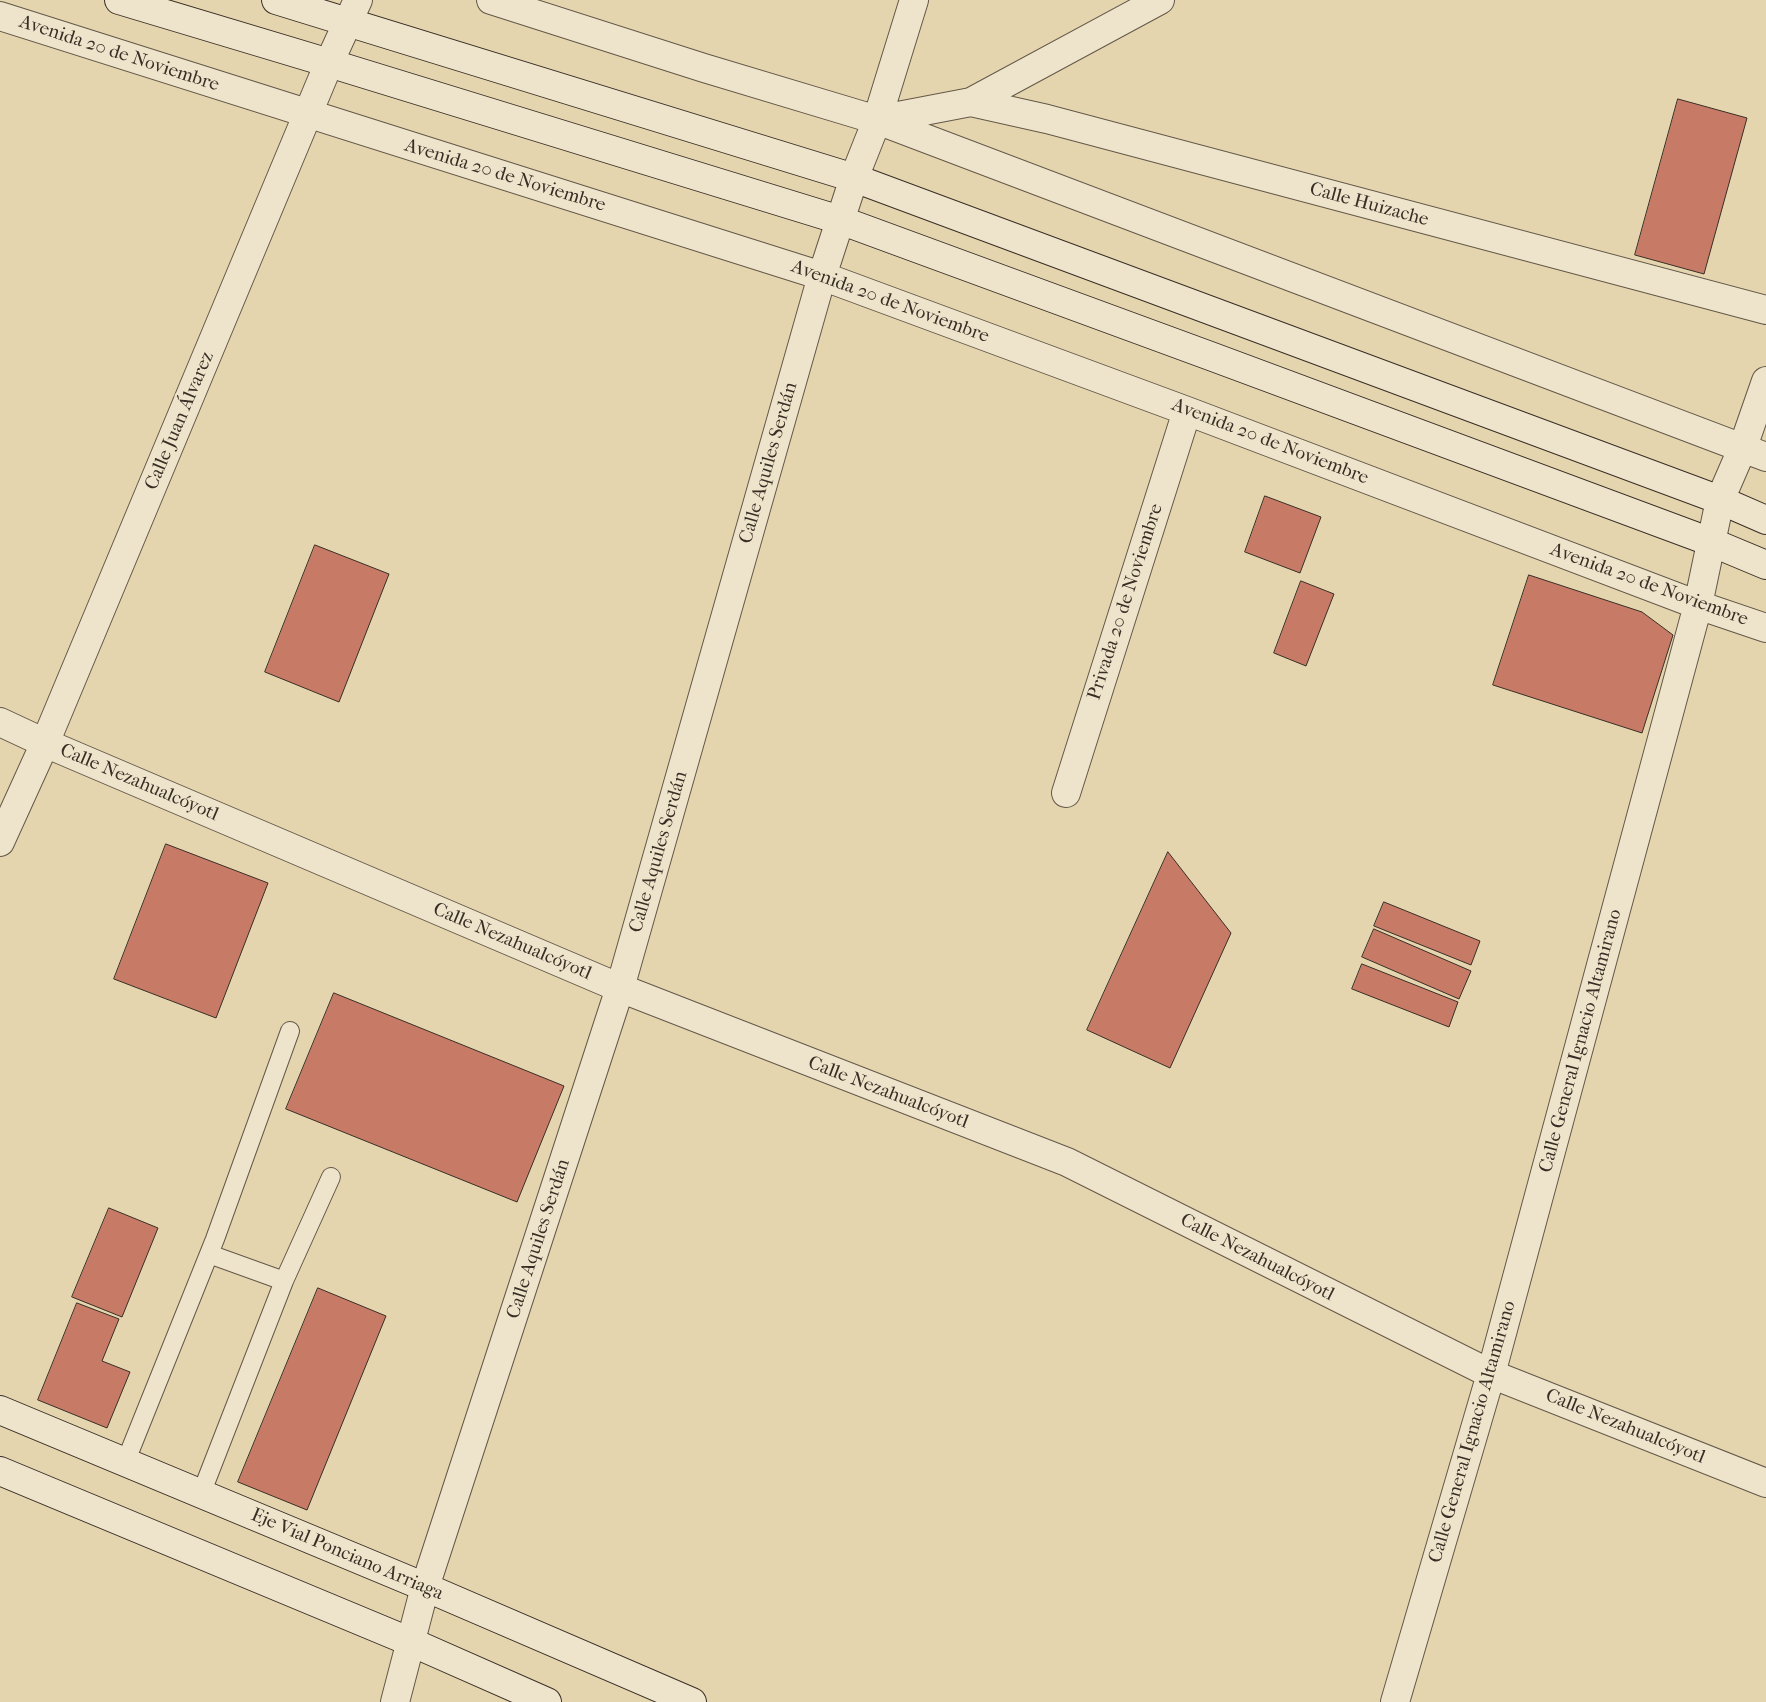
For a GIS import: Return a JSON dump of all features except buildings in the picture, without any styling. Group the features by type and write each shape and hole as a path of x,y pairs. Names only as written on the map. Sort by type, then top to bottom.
{"street":[{"path":"120,0 840,220 1213,356 1766,564"},
{"path":"276,0 353,11 854,178 1720,500 1766,520"},
{"path":"491,0 704,68 877,120 1754,452"},
{"name":"Calle Aquiles Serdán","path":"395,1702 425,1587 620,988 822,276 854,178 877,120 914,0"},
{"path":"877,120 971,102 1160,0"},
{"name":"Calle Juan Álvarez","path":"0,842 45,743 329,63 353,11"},
{"name":"Avenida 20 de Noviembre","path":"0,16 308,115 822,276 1187,411 1698,605 1766,628"},
{"name":"Calle Huizache","path":"971,102 1047,119 1766,310"},
{"name":"Calle General Ignacio Altamirano","path":"1395,1702 1491,1374 1698,605 1720,500 1754,452 1766,381"},
{"name":"Privada 20 de Noviembre","path":"1066,793 1187,411"},
{"name":"Calle Nezahualcóyotl","path":"0,722 45,743 620,988 1067,1162 1491,1374 1766,1483"},
{"name":"Eje Vial Ponciano Arriaga","path":"0,1410 425,1587 692,1702"},
{"path":"0,1471 411,1642 547,1702"}],"lane":[{"path":"125,1463 209,1254 290,1031"},
{"path":"201,1494 284,1281 332,1178"},
{"path":"209,1254 284,1281"}]}
